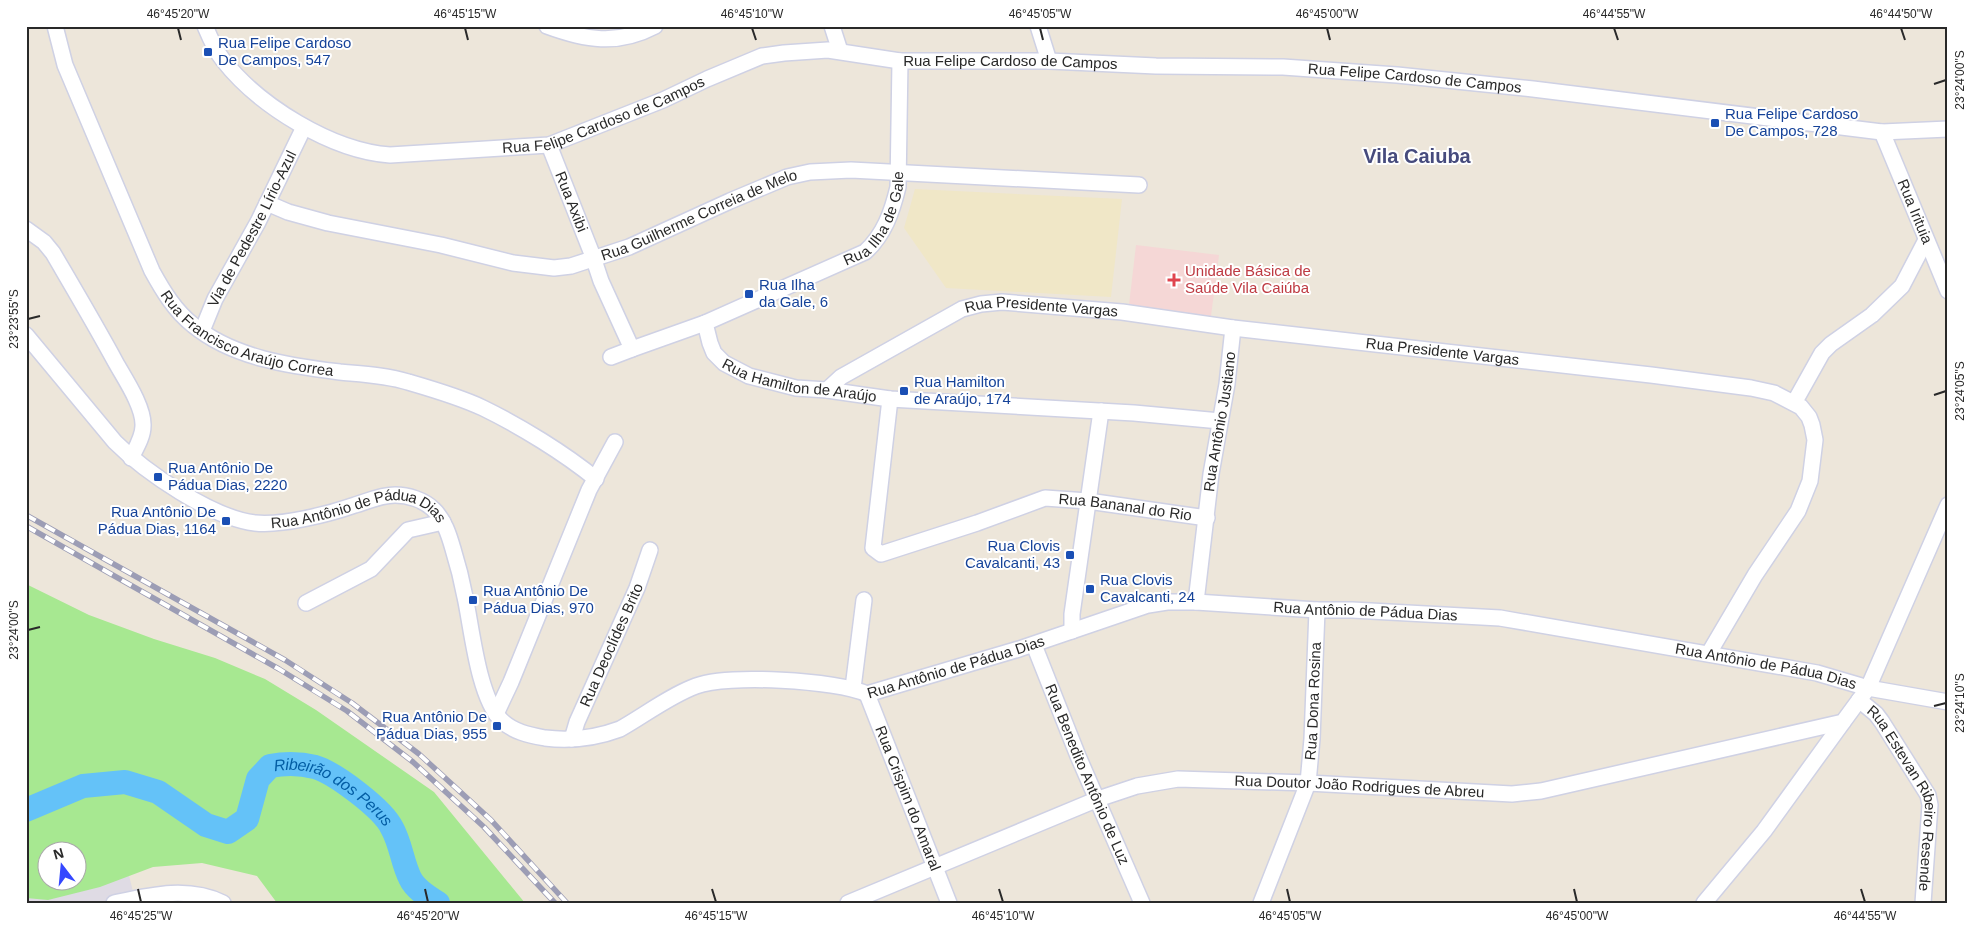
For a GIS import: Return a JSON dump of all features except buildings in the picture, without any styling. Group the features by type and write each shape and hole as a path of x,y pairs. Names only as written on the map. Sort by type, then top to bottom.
{"street":[{"name":"Rua Francisco Araújo Correa","path":"55,26 65,65 152,271 167,297 191,324 224,345 264,358 302,367 406,381 460,399 482,408 535,438 583,468 596,479"},
{"name":"Rua Felipe Cardoso de Campos","path":"204,26 223,60 255,92 292,120 359,150 382,155 549,145 663,100 762,56 784,52 840,51 900,61 1048,61 1156,66 1283,67 1397,75 1533,89 1882,132 1948,130"},
{"path":"547,26 573,36 604,40 640,34 655,26"},
{"path":"832,26 840,51"},
{"path":"1038,26 1048,61"},
{"name":"Rua Ilha de Gale","path":"611,357 705,323 865,252 878,239 894,204 899,172 900,61"},
{"name":"Via de Pedestre Lírio-Azul","path":"202,332 215,299 267,203 304,127"},
{"name":"Rua Irituia","path":"1882,132 1948,291"},
{"name":"Rua Axibi","path":"549,145 601,281 632,348"},
{"name":"Rua Guilherme Correia de Melo","path":"267,203 288,212 328,223 440,245 513,263 554,268 571,266 630,247 730,201 799,174 851,170 1139,185"},
{"path":"26,228 44,242 52,253 100,334 136,402 142,416 143,426 141,436 131,458"},
{"path":"1794,403 1822,352 1872,315 1902,286 1926,240"},
{"name":"Rua Presidente Vargas","path":"827,390 841,377 962,309 981,304 1013,302 1122,312 1233,328 1442,350 1751,388 1774,393 1801,407 1809,417 1815,440 1808,491 1798,511 1755,574 1709,653"},
{"name":"Rua Hamilton de Araújo","path":"705,323 714,353 724,363 749,376 796,388 827,390 890,399 1100,411 1220,421"},
{"name":"Rua Antônio Justiano","path":"1196,602 1220,421 1227,384 1233,328"},
{"name":"Rua Antônio de Pádua Dias","path":"26,335 115,442 131,458 205,506 245,521 256,523 286,521 326,514 378,497 396,495 411,497 427,503 443,522 460,568 489,703 496,714 512,729 527,735 572,739 608,734 620,730 681,692 698,685 718,681 757,680 808,683 860,691 1034,645 1148,606 1167,602 1500,618 1834,676 1864,694 1948,702"},
{"name":"Rua Bananal do Rio","path":"890,399 873,548 881,554 976,523 1038,500 1054,498 1207,518"},
{"path":"1072,632 1100,411"},
{"path":"496,714 511,682 589,490 615,442"},
{"name":"Rua Estevan Ribeiro Resende","path":"1923,903 1930,804 1928,795 1864,694 1948,505"},
{"path":"306,603 371,569 408,530 443,522"},
{"name":"Rua Deoclídes Brito","path":"572,739 577,722 637,588 650,550"},
{"path":"860,691 864,600"},
{"name":"Rua Dona Rosina","path":"1261,903 1308,783 1312,738 1317,610"},
{"name":"Rua Benedito Antônio de Luz","path":"1034,645 1078,756 1142,903"},
{"name":"Rua Crispim do Amaral","path":"860,691 949,903"},
{"path":"1704,903 1764,831 1864,694"},
{"name":"Rua Doutor João Rodrigues de Abreu","path":"848,903 1098,799 1137,786 1178,779 1308,783 1512,794 1541,791 1843,722"},
{"path":"114,903 148,896 186,892 209,896 223,903"}],"shaded area":[{"path":"915,189 1122,199 1111,297 946,288 904,228"},
{"name":"Unidade Básica de Saúde Vila Caiúba","path":"1136,245 1219,255 1211,316 1129,305"},
{"path":"116,825 136,903 26,903 26,839"}],"green space":[{"path":"26,584 89,615 154,639 215,658 265,679 316,710 434,792 525,903 277,903 257,876 202,863 153,867 88,890 88,842 38,842 38,892 80,892 48,900 26,898"}],"waterway":[{"name":"Ribeirão dos Perus","path":"26,810 83,786 125,782 158,792 206,825 228,832 247,819 258,779 270,766 292,764 315,767 346,784 379,811 395,834 412,882 438,903"}],"railway":[{"path":"26,515 285,660 352,703 419,754 491,820 567,903"},
{"path":"26,526 279,669 347,711 413,762 484,827 555,903"}],"place":[{"name":"Rua Felipe Cardoso De Campos, 547","path":"208,52"},
{"name":"Rua Felipe Cardoso De Campos, 728","path":"1715,123"},
{"name":"Unidade Básica de Saúde Vila Caiúba","path":"1174,280"},
{"name":"Rua Ilha da Gale, 6","path":"749,294"},
{"name":"Rua Hamilton de Araújo, 174","path":"904,391"},
{"name":"Rua Antônio De Pádua Dias, 2220","path":"158,477"},
{"name":"Rua Antônio De Pádua Dias, 1164","path":"226,521"},
{"name":"Rua Clovis Cavalcanti, 43","path":"1070,555"},
{"name":"Rua Clovis Cavalcanti, 24","path":"1090,589"},
{"name":"Rua Antônio De Pádua Dias, 970","path":"473,600"},
{"name":"Rua Antônio De Pádua Dias, 955","path":"497,726"}],"district":[{"name":"Vila Caiuba","path":"1417,156"}]}
